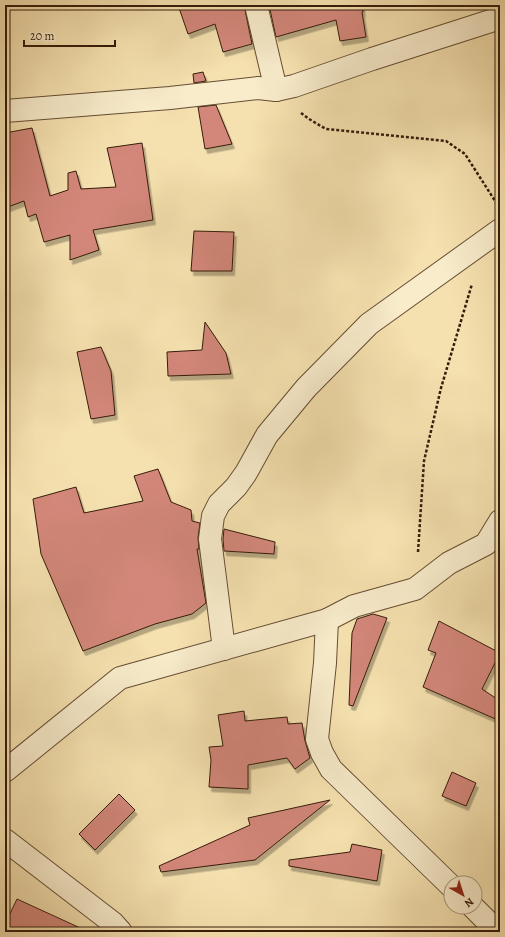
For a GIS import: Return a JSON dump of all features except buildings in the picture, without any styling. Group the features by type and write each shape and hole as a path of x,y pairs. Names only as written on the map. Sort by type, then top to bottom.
{"street":[{"path":"256,5 276,90"},
{"path":"5,111 170,98 258,88 276,90 294,86 372,58 500,18"},
{"path":"224,649 210,539 213,516 219,504 236,487 246,473 267,435 306,388 369,324 492,236"},
{"path":"5,771 120,678 327,620 354,606 415,589 450,563 486,544 500,521"},
{"path":"327,620 325,664 317,739 322,753 331,769 443,878"},
{"path":"5,840 107,919 121,932"},
{"path":"481,915 498,932"}],"path":[{"path":"276,90 309,119 326,129 446,141 465,154 500,210"},
{"path":"415,589 424,461 440,388 465,311 492,236"}]}
